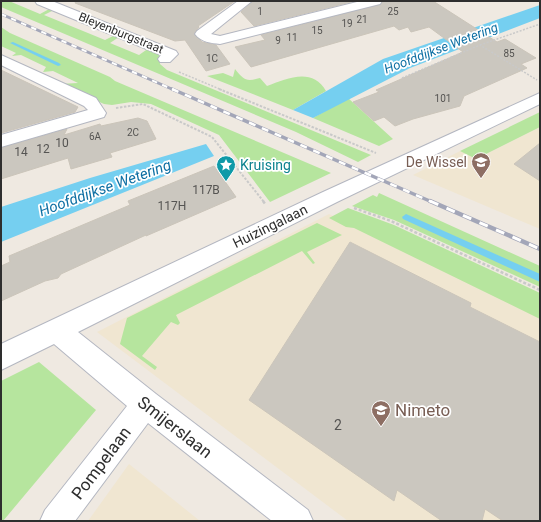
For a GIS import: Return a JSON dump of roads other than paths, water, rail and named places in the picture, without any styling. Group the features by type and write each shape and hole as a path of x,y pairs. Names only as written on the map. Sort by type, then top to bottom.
{"street":[{"name":"Bleyenburgstraat","path":"41,1 170,54 165,59"},
{"path":"59,8 73,1"},
{"path":"246,1 202,34 208,38 220,40 376,1"},
{"path":"1,58 90,102 98,113 1,141"},
{"name":"Huizingalaan","path":"1,357 330,197 540,98"},
{"name":"Smijerslaan","path":"56,330 146,404 297,521"},
{"name":"Pompelaan","path":"56,521 146,404"}],"water":[{"name":"Hoofddijkse Wetering","path":"540,5 540,18 410,68 313,118 293,110 383,59"},
{"path":"13,42 61,65 58,66 10,43"},
{"name":"Hoofddijkse Wetering","path":"206,144 214,156 1,242 1,207 90,178"}],"waterway":[{"path":"406,217 540,278"}],"railway":[{"path":"1,14 174,90"},
{"path":"172,89 432,202"},
{"path":"430,201 540,249"}],"place":[{"name":"De Wissel","path":"481,179"},
{"name":"Kruising","path":"226,182"},
{"name":"Nimeto","path":"381,427"}]}
